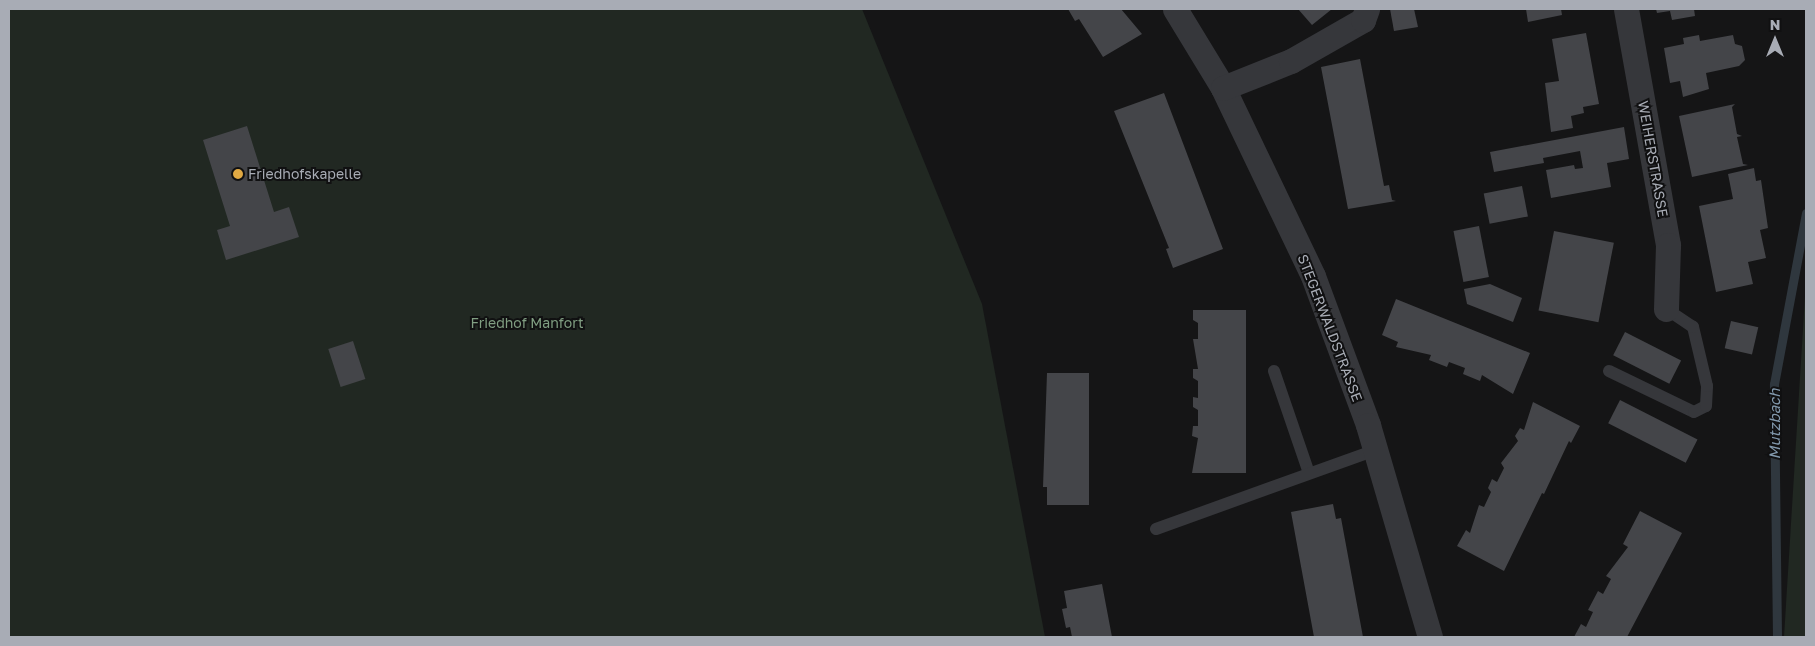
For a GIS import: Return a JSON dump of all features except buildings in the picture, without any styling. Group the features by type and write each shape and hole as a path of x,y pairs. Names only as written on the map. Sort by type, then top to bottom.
{"street":[{"name":"STEGERWALDSTRASSE","path":"1175,9 1223,88 1313,276 1375,450 1430,637"},
{"path":"1223,88 1291,61 1363,20 1367,9"},
{"name":"WEIHERSTRASSE","path":"1626,9 1668,245 1666,310"}],"lane":[{"path":"1609,371 1694,412 1706,406 1707,386 1693,327 1666,310"},
{"path":"1274,371 1309,473"},
{"path":"1156,529 1375,450"}],"green space":[{"name":"Friedhof Manfort","path":"9,9 862,9 982,304 1045,637 9,637"},
{"path":"1806,280 1806,637 1784,637"}],"waterway":[{"name":"Mutzbach","path":"1777,637 1774,384 1806,213"}],"place":[{"name":"Friedhofskapelle","path":"238,174"}]}
